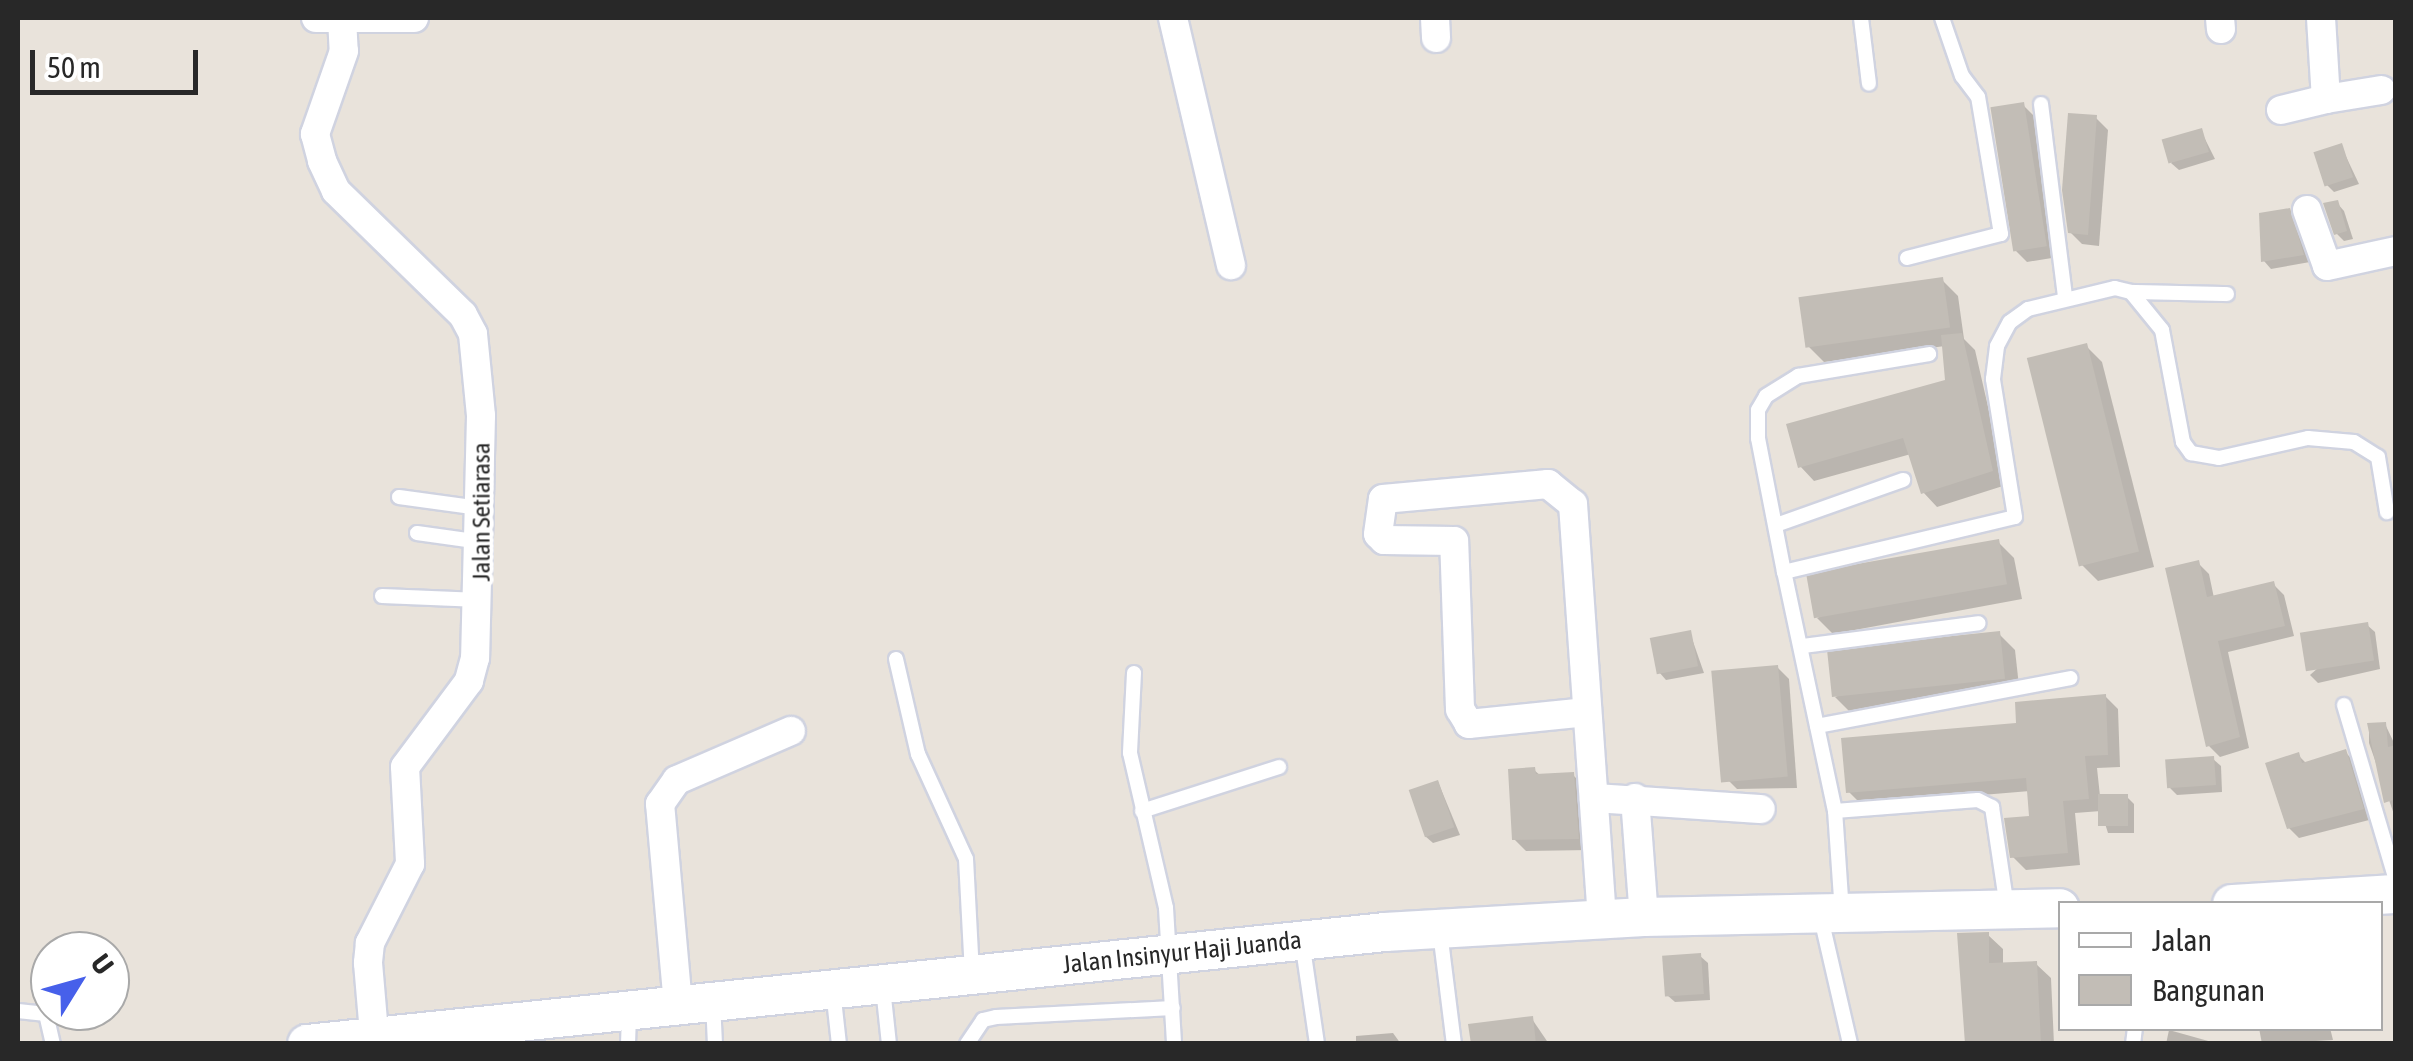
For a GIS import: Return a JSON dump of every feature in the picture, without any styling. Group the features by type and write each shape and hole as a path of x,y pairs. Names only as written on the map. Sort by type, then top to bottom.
{"main road":[{"path":"2281,901 2396,894"},
{"name":"Jalan Insinyur Haji Juanda","path":"307,1044 628,1027 695,1004 1302,940 1644,918 1831,917 2058,908"}],"street":[{"path":"334,18 414,18"},
{"name":"Jalan Setiarasa","path":"334,18 344,51 316,127 316,142 336,191 457,307 473,334 482,542 481,600 469,681 405,766 410,864 370,942 375,1040"},
{"path":"1173,18 1231,265"},
{"path":"2322,18 2326,99"},
{"path":"2282,110 2381,90"},
{"path":"2307,210 2327,266 2396,252"},
{"path":"1454,541 1384,540 1379,506 1391,495 1548,484 1573,504 1602,920"},
{"path":"1458,493 1454,541 1464,718 1477,726 1587,712"},
{"path":"695,1004 660,804 666,789 791,731"},
{"path":"1594,798 1761,809"},
{"path":"1635,798 1644,918"}],"lane":[{"path":"1861,18 1869,84"},
{"path":"1908,258 2001,234 1978,98 1962,76 1942,18"},
{"path":"2042,104 2065,297"},
{"path":"2132,292 2162,330 2183,442 2192,453 2219,458 2308,438 2354,442 2378,457 2387,512"},
{"path":"1784,572 2015,517 1992,380 1997,346 2010,322 2028,309 2065,297 2132,292 2227,294"},
{"path":"1850,1044 1831,917 1835,811 1758,438 1758,410 1766,396 1798,376 1929,354"},
{"path":"1776,525 1903,480"},
{"path":"400,498 479,508"},
{"path":"418,533 482,542"},
{"path":"382,596 481,600"},
{"path":"1803,646 1979,623"},
{"path":"896,659 918,754 966,859 972,976"},
{"path":"1134,673 1128,729 1142,811 1166,908 1174,1044"},
{"path":"1817,726 2070,678"},
{"path":"2344,705 2396,882"},
{"path":"1142,811 1280,767"},
{"path":"1835,811 1978,800 1992,808 2007,908"},
{"path":"1440,932 1454,1044"},
{"path":"1302,940 1316,1044"},
{"path":"883,983 889,1044"},
{"path":"832,989 840,1044"},
{"path":"695,1004 715,1044"},
{"path":"966,1044 982,1020 996,1016 1173,1008"},
{"path":"18,1011 46,1014 53,1044"}],"building":[{"path":"2024,102 2047,246 2013,252 1990,107"},
{"path":"2068,113 2097,115 2088,235 2068,233 2062,190"},
{"path":"2202,128 2209,152 2169,164 2162,140"},
{"path":"2342,143 2353,177 2325,187 2313,152"},
{"path":"2338,200 2347,231 2334,235 2323,203"},
{"path":"2290,208 2304,255 2261,262 2259,213"},
{"path":"1943,277 1950,328 1806,348 1798,297"},
{"path":"1962,333 1993,471 1921,494 1903,438 1798,468 1786,424 1945,380 1941,335"},
{"path":"2087,343 2139,552 2079,567 2027,358"},
{"path":"1999,539 2007,584 1814,618 1806,573"},
{"path":"2199,560 2207,597 2274,581 2285,626 2218,641 2240,737 2206,747 2165,568"},
{"path":"2368,622 2374,661 2306,671 2300,633"},
{"path":"1691,630 1698,666 1657,674 1650,638"},
{"path":"2000,631 2005,679 1832,697 1827,649"},
{"path":"1778,665 1788,777 1721,782 1711,671"},
{"path":"2106,694 2108,755 2085,756 2089,799 2063,801 2068,853 2010,858 2004,818 2029,816 2026,778 1846,793 1841,738 2016,723 2015,702"},
{"path":"2386,722 2388,747 2396,745 2396,799 2384,803 2367,723"},
{"path":"2346,749 2364,809 2287,829 2265,763 2299,752 2302,763"},
{"path":"2214,756 2216,785 2167,788 2165,759"},
{"path":"1535,767 1536,774 1574,772 1579,839 1512,840 1508,769"},
{"path":"1438,780 1454,827 1425,837 1409,790"},
{"path":"2098,794 2128,794 2128,826 2098,826"},
{"path":"1989,932 1989,963 2037,961 2041,1044 1965,1044 1957,933"},
{"path":"1701,953 1704,994 1665,997 1662,956"},
{"path":"1533,1016 1536,1044 1471,1044 1468,1024"}]}
